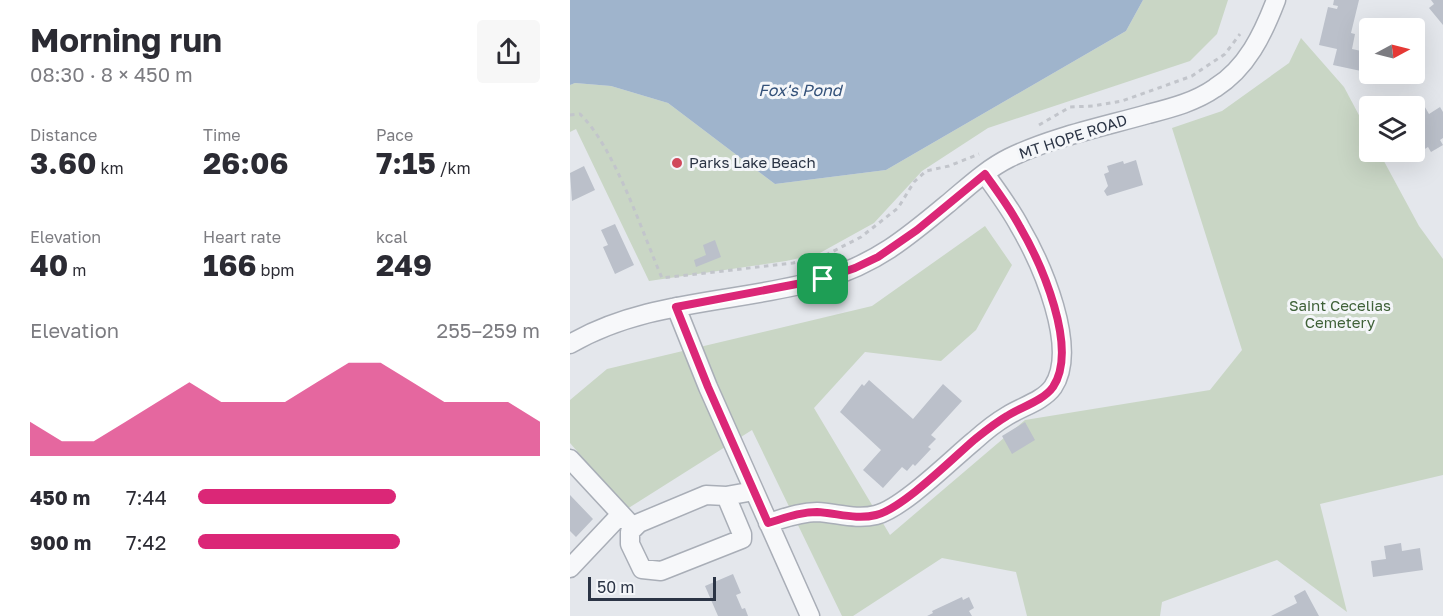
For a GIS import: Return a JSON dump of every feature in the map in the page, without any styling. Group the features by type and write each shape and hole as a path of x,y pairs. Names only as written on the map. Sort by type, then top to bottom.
{"street":[{"name":"MT HOPE ROAD","path":"570,344 605,326 676,307 813,281 855,268 878,257 1009,158 1055,141 1172,107 1198,98 1214,89 1227,80 1249,56 1267,24 1276,0"},
{"path":"768,523 807,513 859,517 879,515 918,488 982,433 1042,396 1052,387 1060,366 1062,347 1057,317 1032,248 985,174"},
{"path":"676,307 708,387 810,616"},
{"path":"570,459 634,528"},
{"path":"726,496 742,539 662,571 642,569 630,544 630,532 639,523 706,495 726,496 754,491"},
{"path":"570,568 621,514"}],"path":[{"path":"570,115 580,114 591,124 618,173 662,278 820,258"}],"green space":[{"path":"1143,0 1228,0 1217,34 1190,61 988,128 922,171 874,223 818,254 786,261 649,281 576,129 570,132 570,85 575,83 611,86 668,103 775,184 886,170 1126,31"},
{"name":"Saint Cecelias Cemetery","path":"1301,38 1344,87 1359,115 1359,162 1384,162 1419,226 1443,259 1443,475 1320,504 1347,612 1277,560 1162,602 1160,616 1027,616 1016,572 942,558 853,616 842,616 752,430 627,509 570,443 570,400 607,369 872,306 985,226 1012,265 976,330 941,361 865,352 814,408 890,535 1025,420 1210,390 1242,350 1172,128 1222,111 1289,63"}],"water":[{"name":"Fox's Pond","path":"570,0 1143,0 1126,31 886,170 775,184 668,103 611,86 575,83 570,85"}],"building":[{"path":"1334,0 1359,0 1351,33 1355,34 1352,49 1359,50 1359,71 1333,65 1337,49 1319,45 1328,7 1337,9 1338,6 1333,5"},
{"path":"1431,0 1443,0 1443,25 1429,8 1434,4"},
{"path":"1425,107 1429,114 1440,107 1443,112 1443,138 1440,140 1443,145 1431,152 1428,147 1425,149"},
{"path":"1136,160 1143,185 1107,196 1104,191 1108,186 1104,174 1109,172 1107,166"},
{"path":"584,166 595,190 572,201 570,173"},
{"path":"615,224 634,265 615,274 603,247 608,245 601,230"},
{"path":"715,240 721,257 696,267 694,260 706,255 703,245"},
{"path":"869,380 913,419 943,384 962,401 931,435 936,439 928,447 931,449 907,471 902,467 883,488 863,470 881,450 840,412 862,384 864,386"},
{"path":"1025,422 1035,440 1012,454 1002,436"},
{"path":"570,495 593,519 576,537 570,531"},
{"path":"1401,543 1402,551 1420,548 1423,570 1373,577 1371,561 1386,559 1384,546"},
{"path":"733,574 741,593 736,595 748,616 718,616 705,586"},
{"path":"1305,590 1319,616 1271,616 1297,603 1294,596"},
{"path":"962,597 963,600 969,597 974,608 969,611 972,616 927,616 933,613 932,611"}],"place":[{"name":"Parks Lake Beach","path":"677,163"}],"route":[{"path":"985,174 1019,225 1040,268 1057,317 1062,347 1057,376 1052,387 1042,396 982,433 918,488 879,515 859,517 819,512 798,514 768,523 708,387 676,307 823,279 878,257 917,230 985,174"}]}
